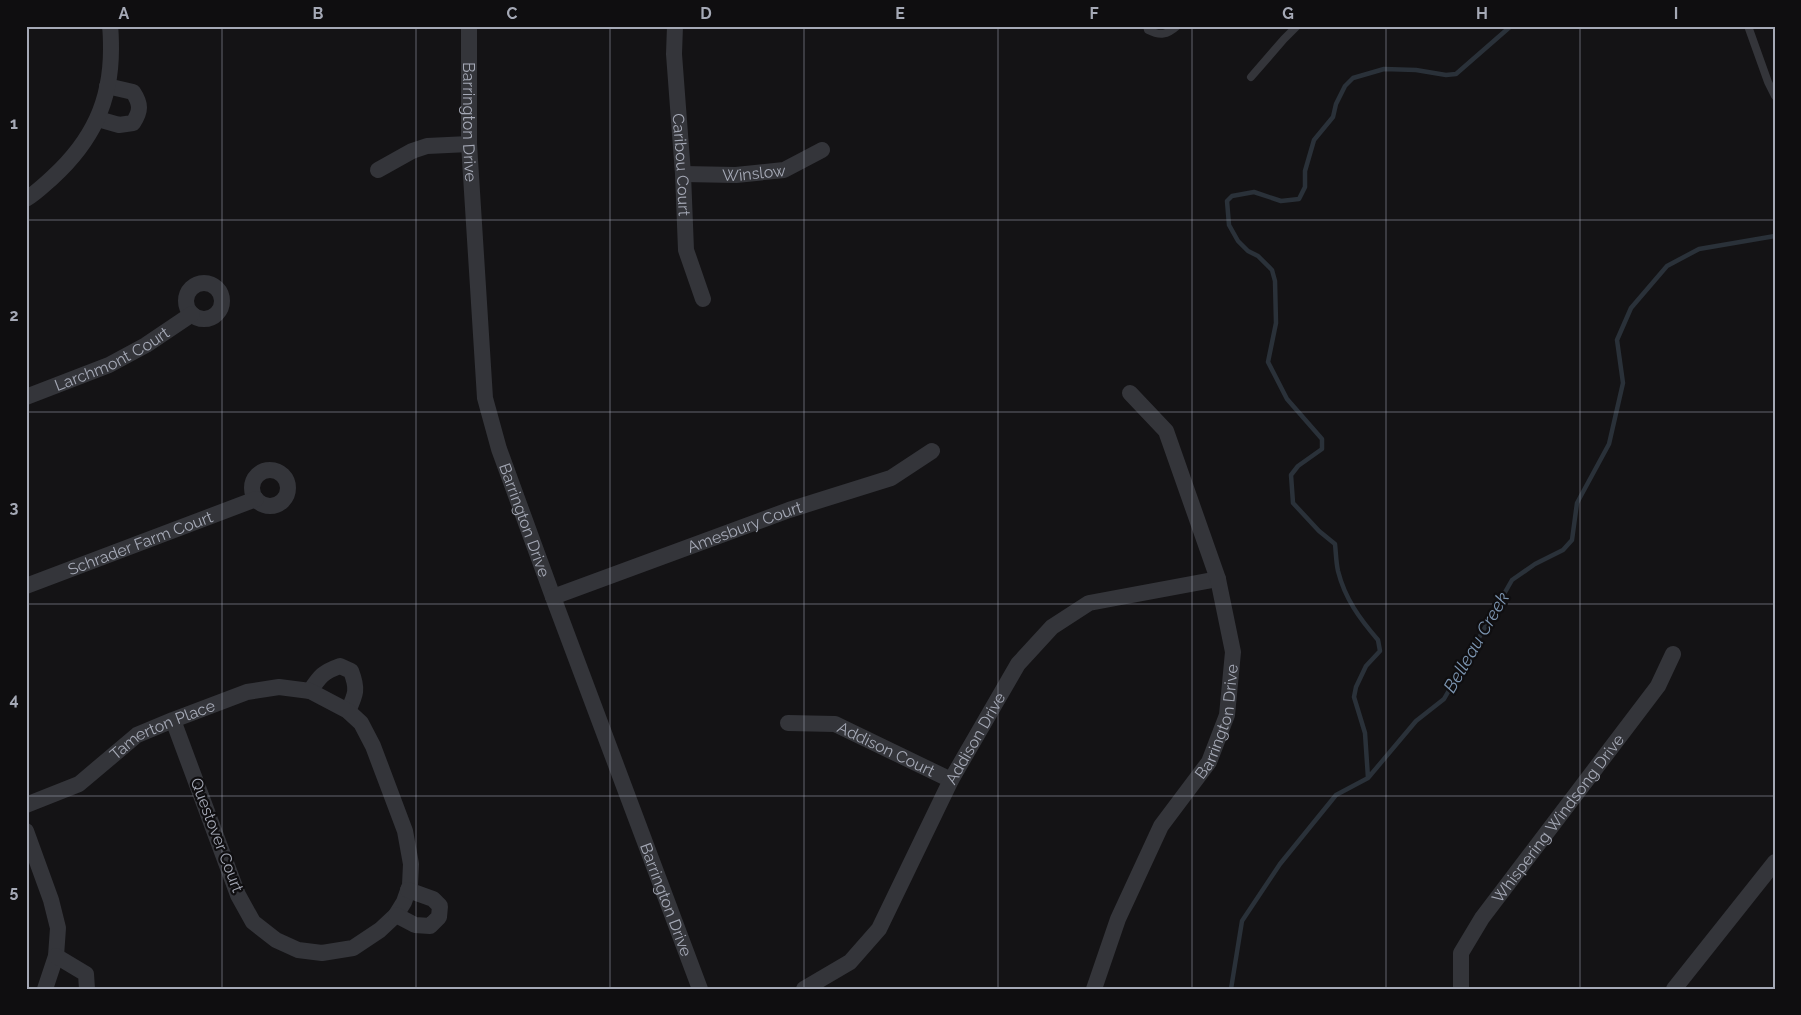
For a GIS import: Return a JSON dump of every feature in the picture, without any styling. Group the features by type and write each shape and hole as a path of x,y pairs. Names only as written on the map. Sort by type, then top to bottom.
{"street":[{"path":"26,199 33,195 62,168 86,141 98,119 107,86 111,58 110,26"},
{"name":"Barrington Drive","path":"469,26 468,144 485,398 499,449 700,989"},
{"name":"Caribou Court","path":"675,26 674,54 683,174 686,250 703,299"},
{"path":"98,119 120,125 133,122 140,113 140,102 133,92 107,86"},
{"path":"378,170 412,151 427,146 468,144"},
{"name":"Winslow","path":"683,174 736,175 784,170 822,150"},
{"name":"Larchmont Court","path":"26,397 109,365 146,345 192,314"},
{"name":"Barrington Drive","path":"1094,989 1118,920 1161,826 1209,762 1227,714 1233,652 1218,579 1166,431 1130,392"},
{"name":"Amesbury Court","path":"553,597 789,510 891,478 932,451"},
{"name":"Schrader Farm Court","path":"26,586 256,499"},
{"name":"Addison Drive","path":"804,989 850,962 879,929 951,780 1018,664 1052,627 1089,603 1218,579"},
{"name":"Whispering Windsong Drive","path":"1461,989 1461,952 1482,918 1658,686 1673,654"},
{"path":"310,691 320,676 328,670 340,666 351,671 357,684 354,699 348,711"},
{"name":"Tamerton Place","path":"26,805 79,784 137,735 247,692 279,687 310,691 348,711 361,723 373,746 405,831 412,864 408,890 404,902 396,915 380,930 354,948 322,953 298,950 276,940"},
{"name":"Questover Court","path":"173,720 238,895 253,922 276,940"},
{"name":"Addison Court","path":"788,723 835,724 951,780"},
{"path":"26,831 51,900 58,928 56,956 45,989"},
{"path":"1674,989 1775,862"},
{"path":"396,915 415,924 430,926 439,917 440,906 433,899 408,890"},
{"path":"56,956 86,974 87,989"}],"lane":[{"path":"1147,26 1148,30 1158,35 1168,34 1177,26"},
{"path":"1251,77 1297,26"},
{"path":"1748,26 1775,96"}],"waterway":[{"path":"1368,778 1365,733 1354,697 1356,687 1366,666 1380,651 1378,640 1349,600 1338,571 1335,544 1319,531 1293,503 1291,475 1298,466 1322,449 1322,439 1287,399 1268,362 1276,323 1275,281 1272,270 1258,256 1248,251 1238,241 1229,225 1227,201 1232,196 1254,192 1281,201 1299,199 1305,187 1305,171 1314,140 1333,117 1336,104 1345,86 1353,78 1384,69 1416,70 1446,75 1456,74 1511,26"},
{"name":"Belleau Creek","path":"1231,989 1242,921 1280,864 1336,795 1368,778 1416,721 1444,699 1512,580 1535,564 1563,550 1572,540 1577,503 1609,444 1623,383 1617,340 1631,308 1667,266 1699,249 1775,236"}]}
